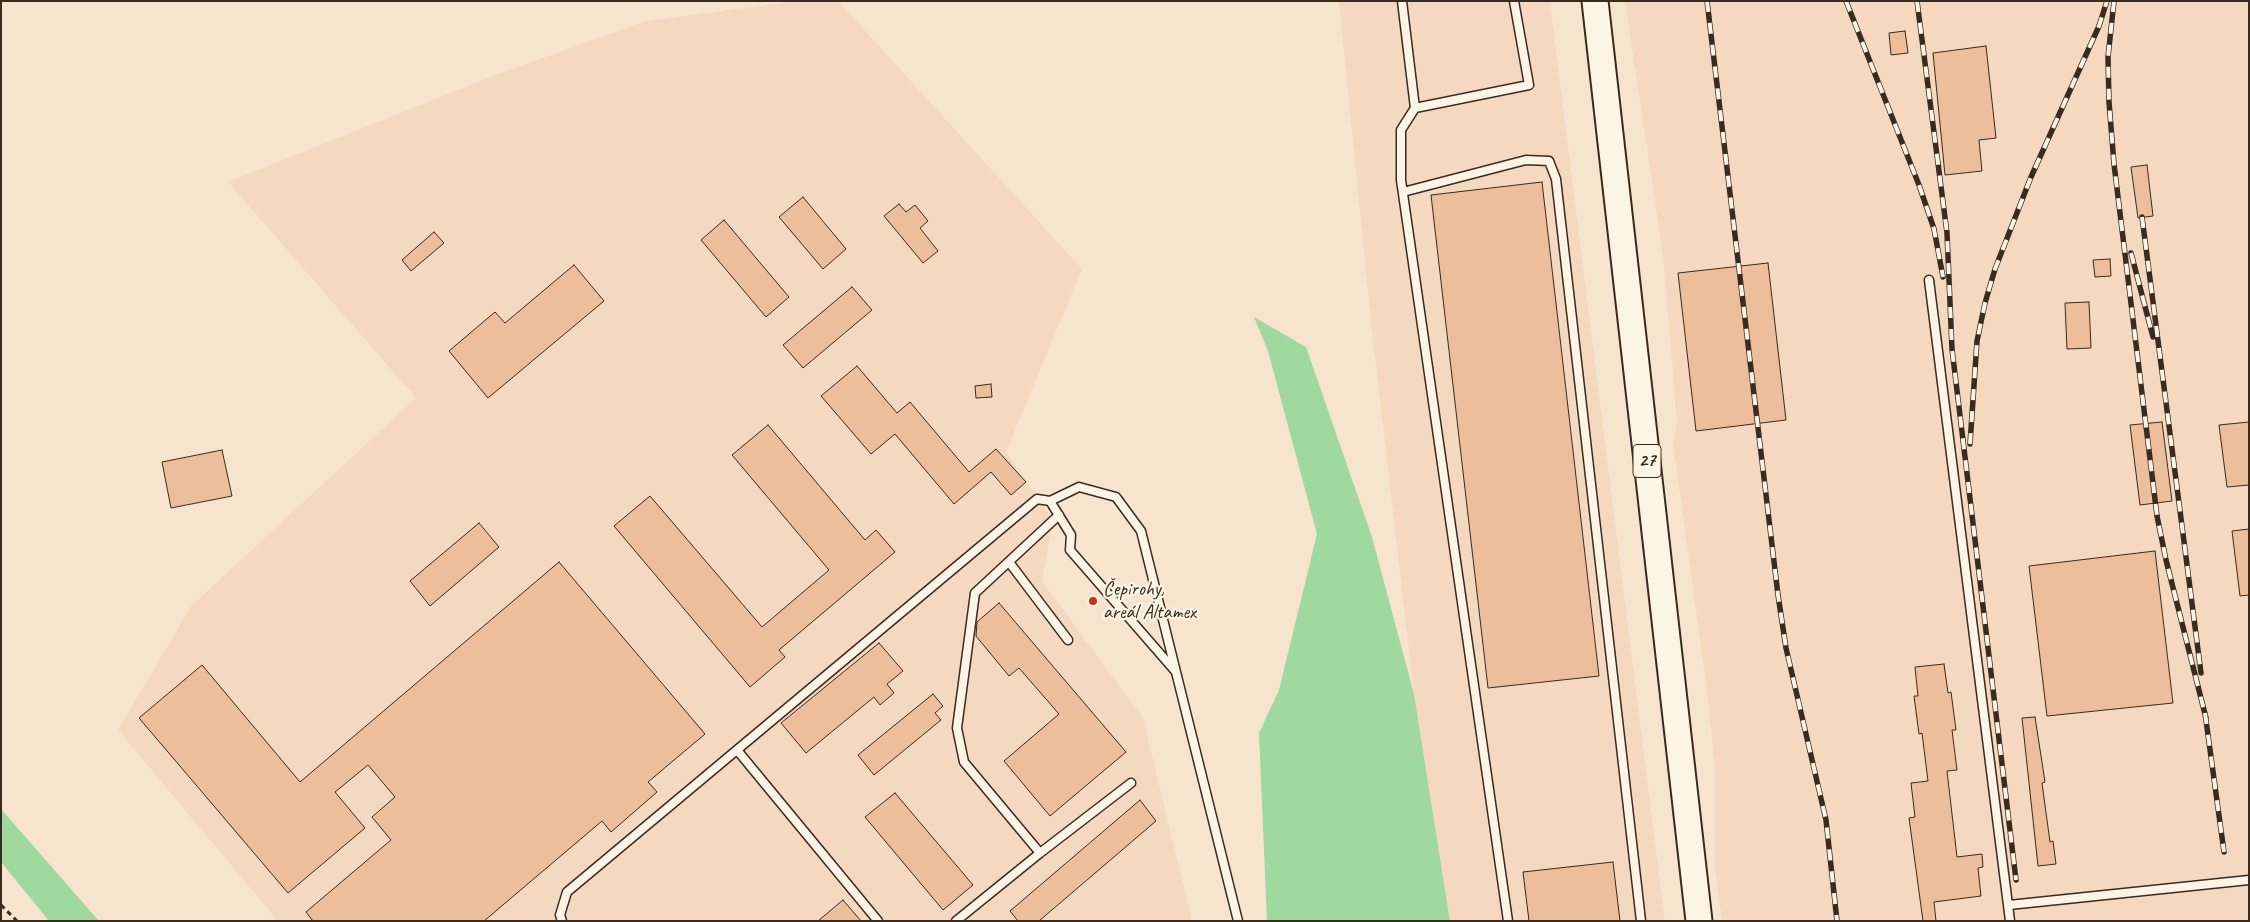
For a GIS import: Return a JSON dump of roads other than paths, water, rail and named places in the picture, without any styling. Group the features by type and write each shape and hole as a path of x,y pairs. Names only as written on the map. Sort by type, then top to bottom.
{"main road":[{"name":"27","path":"1595,1 1699,921"}],"lane":[{"path":"1402,1 1415,108 1401,130 1401,180 1508,921"},
{"path":"1415,108 1529,85 1514,1"},
{"path":"1403,192 1526,160 1549,161 1556,179 1642,921"},
{"path":"1929,280 2010,921"},
{"path":"562,921 560,915 567,892 1037,499 1050,502 1078,487 1116,498 1141,531 1238,921"},
{"path":"1050,502 1071,535 1070,550 1176,672"},
{"path":"1040,853 964,762 957,728 975,593 1058,515"},
{"path":"1009,562 1068,640"},
{"path":"737,750 878,921"},
{"path":"956,921 1131,783"},
{"path":"2009,905 2249,880"}],"railway":[{"path":"1707,1 1778,595 1786,648 1826,820 1837,921"},
{"path":"1846,1 1919,185 1934,229 1943,277"},
{"path":"1917,1 1947,233 1952,349 2016,880"},
{"path":"1970,444 1977,341 1995,269 2031,177 2099,26 2107,1"},
{"path":"2114,1 2108,57 2109,102 2114,164 2157,516 2166,560 2206,718"},
{"path":"2142,217 2201,673"},
{"path":"2131,253 2153,337"},
{"path":"2205,713 2224,852"}],"place":[{"name":"Čepirohy, areál Altamex","path":"1093,601"}]}
